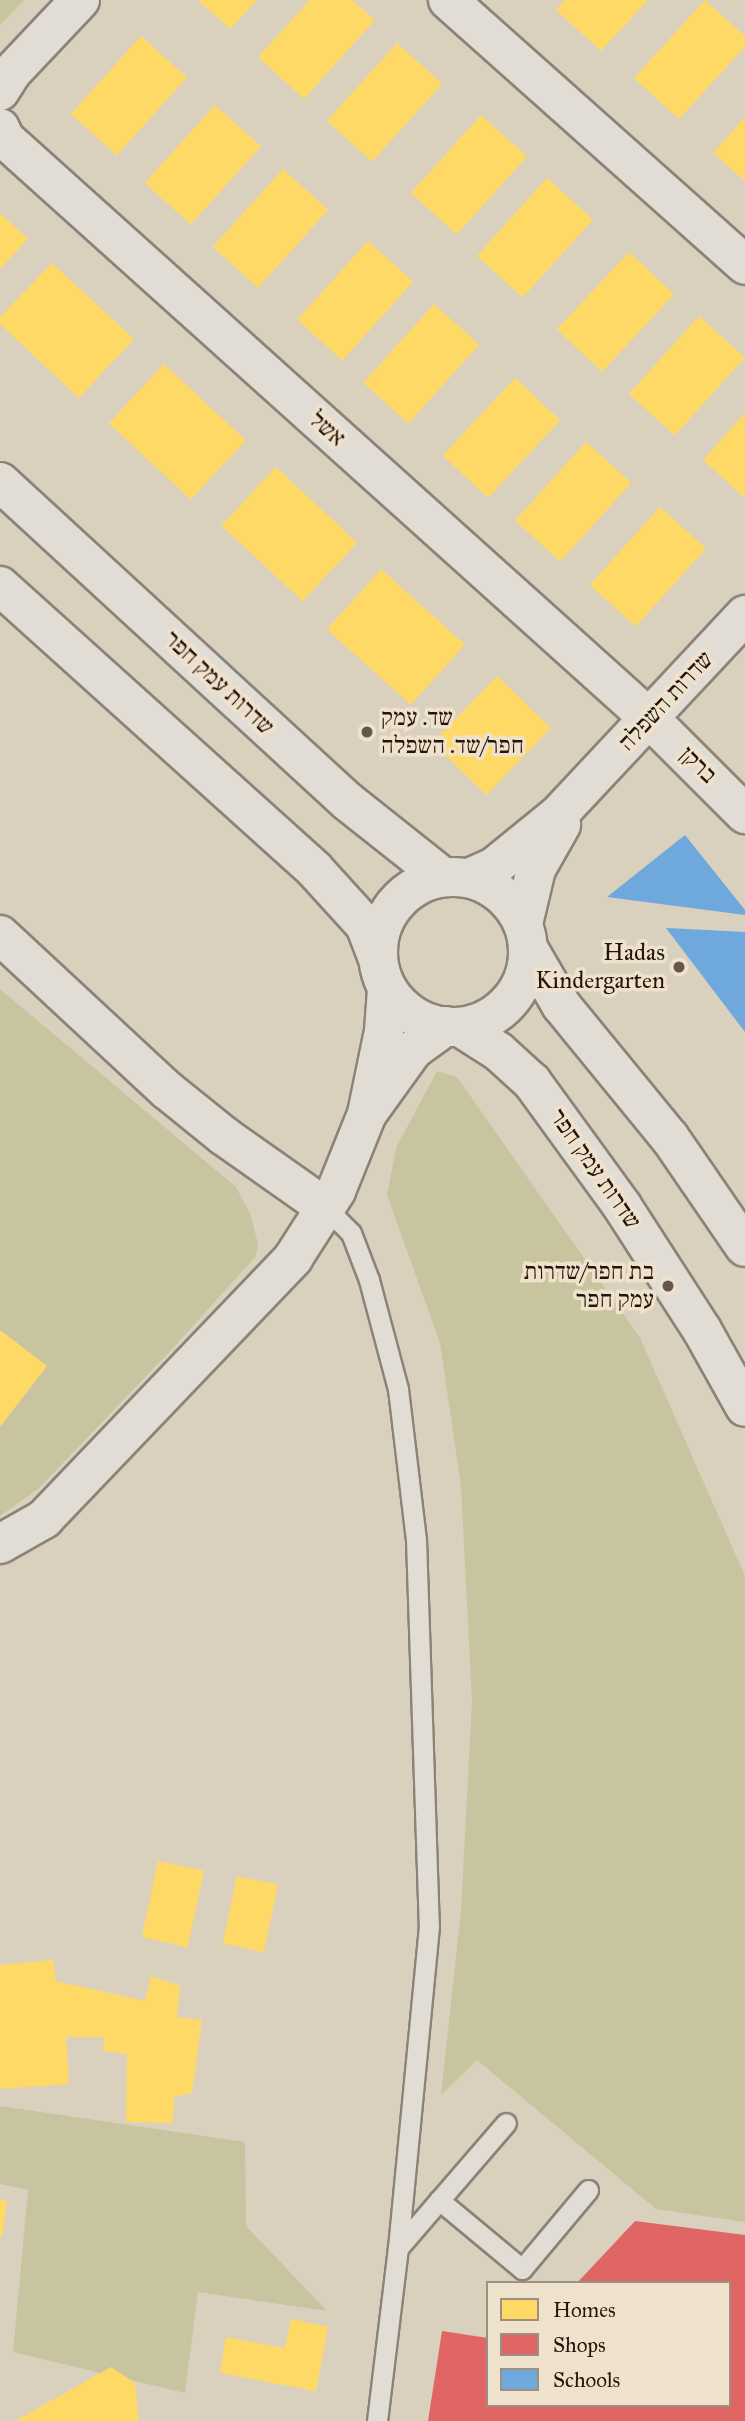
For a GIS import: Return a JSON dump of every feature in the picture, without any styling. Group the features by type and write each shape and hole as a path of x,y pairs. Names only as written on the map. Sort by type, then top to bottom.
{"street":[{"path":"0,91 12,72 80,0"},
{"path":"448,0 745,265"},
{"name":"אשל","path":"2,134 649,718"},
{"name":"שדרות עמק חפר","path":"0,482 347,802 456,878"},
{"path":"0,586 314,869 365,925 382,973 418,1019 453,1027"},
{"name":"שדרות השפלה","path":"456,878 494,867 535,837 588,786 745,615"},
{"name":"ברקן","path":"649,718 745,814"},
{"name":"שדרות השפלה","path":"526,936 529,893 550,839 588,786"},
{"path":"0,1544 44,1520 218,1341 293,1258 326,1208 367,1114 384,1031 379,935 400,897 418,884 456,878 493,888 510,904 561,1005 670,1138 745,1247"},
{"path":"0,935 167,1090 224,1136 326,1208"},
{"path":"367,1114 413,1050 453,1027 501,1010 517,992 526,936"},
{"name":"שדרות עמק חפר","path":"453,1027 499,1052 533,1082 622,1206 702,1330 745,1407"}],"lane":[{"path":"326,1208 351,1233 372,1292 398,1390 416,1539 429,1926 398,2248 377,2421"},
{"path":"398,2248 506,2123"},
{"path":"439,2200 522,2269 588,2190"}],"shaded area":[{"path":"0,0 24,0 0,25"},
{"path":"0,989 236,1187 251,1216 258,1244 256,1256 173,1348 39,1488 0,1516"},
{"path":"437,1071 457,1077 640,1338 745,1576 745,2222 656,2209 477,2060 441,2095 461,1911 472,1701 461,1486 440,1343 387,1195 396,1148"},
{"path":"0,2106 245,2142 246,2226 327,2311 198,2292 185,2393 13,2352 28,2190 0,2184"}],"building: Homes":[{"path":"198,0 257,0 230,29"},
{"path":"310,0 352,0 375,20 304,99 258,57"},
{"path":"565,0 648,0 601,51 556,10"},
{"path":"705,0 745,36 745,47 679,119 634,78"},
{"path":"141,36 187,77 117,156 71,114"},
{"path":"397,43 442,84 372,162 327,121"},
{"path":"215,105 261,146 191,225 145,183"},
{"path":"481,115 527,156 457,235 411,193"},
{"path":"745,117 745,181 713,153"},
{"path":"283,169 328,210 258,288 213,247"},
{"path":"547,178 593,219 523,298 477,256"},
{"path":"0,213 28,239 0,269"},
{"path":"368,241 413,282 342,361 297,320"},
{"path":"629,252 674,294 602,372 557,330"},
{"path":"52,263 134,339 79,398 0,324 0,317"},
{"path":"434,304 479,345 408,424 363,383"},
{"path":"699,316 745,358 675,436 629,394"},
{"path":"164,364 246,440 191,500 109,423"},
{"path":"515,378 560,420 488,498 443,456"},
{"path":"745,413 745,498 703,460"},
{"path":"586,442 631,483 560,562 515,521"},
{"path":"276,467 357,543 303,601 221,526"},
{"path":"660,507 706,548 636,627 590,585"},
{"path":"381,569 465,645 411,705 327,629"},
{"path":"497,676 551,728 486,795 432,743"},
{"path":"0,1330 47,1366 0,1427"},
{"path":"158,1861 204,1871 188,1947 142,1937"},
{"path":"237,1876 278,1885 264,1952 223,1943"},
{"path":"53,1960 56,1981 145,2001 151,1976 180,1986 177,2017 202,2020 192,2093 174,2097 173,2123 126,2122 127,2054 103,2051 104,2037 66,2037 69,2084 0,2089 0,1965"},
{"path":"0,2200 7,2201 2,2237 0,2237"},
{"path":"291,2319 328,2327 316,2391 220,2373 226,2337 285,2348"},
{"path":"111,2367 135,2383 139,2421 15,2421"}],"building: Shops":[{"path":"635,2221 745,2235 745,2421 428,2421 442,2331 486,2338 486,2407 731,2407 731,2281 579,2281"}],"building: Schools":[{"path":"685,835 745,910 745,915 607,897"},
{"path":"666,928 745,932 745,1032"}],"place":[{"name":"שד. עמק חפר/שד. השפלה","path":"367,732"},
{"name":"Hadas Kindergarten","path":"679,967"},
{"name":"בת חפר/שדרות עמק חפר","path":"668,1286"}]}
